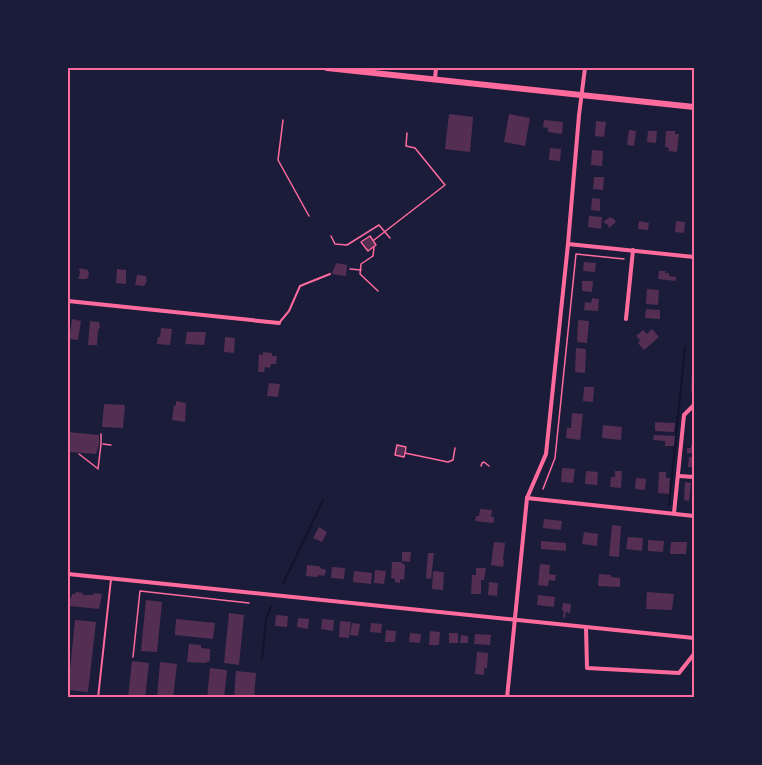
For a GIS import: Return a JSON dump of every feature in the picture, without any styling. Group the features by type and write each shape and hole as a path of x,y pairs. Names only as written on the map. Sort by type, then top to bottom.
{"main road":[{"path":"327,68 694,107"}],"street":[{"path":"435,80 436,68"},
{"path":"507,698 527,498 546,454 585,68"},
{"path":"568,244 694,257"},
{"path":"626,319 633,250"},
{"path":"68,301 279,323"},
{"path":"674,513 684,415 694,405"},
{"path":"679,476 694,477"},
{"path":"527,498 694,516"},
{"path":"68,574 694,638"},
{"path":"586,627 587,668 679,673 694,654"}],"lane":[{"path":"279,323 289,311 300,286 330,274"},
{"path":"98,698 111,579"}],"path":[{"path":"283,120 278,160 309,216"},
{"path":"374,240 445,184 415,148 406,146 407,133"},
{"path":"330,236 335,244 347,245 380,225 390,238"},
{"path":"374,247 368,251 362,242 370,236 376,245 373,256 361,264 360,274 378,291"},
{"path":"356,239 365,240"},
{"path":"543,489 555,458 576,254 624,259"},
{"path":"350,269 361,270"},
{"path":"79,454 98,469 100,434"},
{"path":"101,444 111,445"},
{"path":"397,445 406,447 405,453 404,457 395,455 397,445"},
{"path":"405,453 448,462 453,460 455,448"},
{"path":"481,466 484,462 489,466"},
{"path":"133,657 140,591 249,603"}],"building":[{"path":"449,114 473,117 470,152 445,149"},
{"path":"509,114 530,118 525,146 504,142"},
{"path":"544,120 563,122 562,134 548,132 548,128 543,127"},
{"path":"596,121 606,122 604,137 595,136"},
{"path":"629,130 636,131 634,146 627,145"},
{"path":"648,131 657,131 656,143 647,142"},
{"path":"666,131 675,131 675,134 679,134 677,152 668,151 669,148 665,147"},
{"path":"550,148 561,149 560,161 549,160"},
{"path":"592,150 603,151 602,166 591,165"},
{"path":"594,177 604,177 603,190 593,189"},
{"path":"592,198 600,199 600,211 591,210"},
{"path":"589,216 602,217 601,229 588,227"},
{"path":"610,217 616,222 609,228 603,222"},
{"path":"639,221 649,223 648,230 638,229"},
{"path":"676,221 685,222 684,233 675,232"},
{"path":"370,237 375,245 368,250 363,242"},
{"path":"584,262 596,263 595,272 583,271"},
{"path":"336,263 347,265 346,276 332,274"},
{"path":"79,268 88,270 87,279 78,279"},
{"path":"117,269 126,270 126,284 116,283"},
{"path":"659,271 666,271 665,273 669,273 669,276 676,277 676,281 658,279"},
{"path":"137,275 146,276 147,281 144,286 135,285"},
{"path":"582,281 593,281 592,292 582,291"},
{"path":"647,289 659,290 658,305 646,304"},
{"path":"592,298 599,299 598,311 584,310 585,302 591,303"},
{"path":"646,309 660,310 660,319 645,318"},
{"path":"72,319 81,321 78,340 69,339"},
{"path":"578,320 589,321 587,343 577,342"},
{"path":"90,321 99,322 97,345 88,345"},
{"path":"161,328 172,329 170,345 157,344"},
{"path":"652,329 659,337 644,350 636,336 643,330 647,334"},
{"path":"187,332 206,332 204,345 185,344"},
{"path":"225,337 235,338 234,353 224,352"},
{"path":"576,348 586,349 585,373 575,372"},
{"path":"263,352 277,356 276,364 271,364 270,368 265,367 264,372 258,372 259,354 263,355"},
{"path":"692,373 694,373 694,392 691,391"},
{"path":"269,383 280,384 278,397 267,396"},
{"path":"584,387 594,387 593,402 583,401"},
{"path":"176,401 186,403 185,422 172,420"},
{"path":"104,404 125,405 123,428 102,427"},
{"path":"572,413 583,414 580,440 566,438 567,428 571,428"},
{"path":"655,422 675,423 674,432 655,431"},
{"path":"603,425 622,427 621,440 602,438"},
{"path":"68,432 99,435 96,454 68,452"},
{"path":"654,435 675,436 674,446 665,446 665,441 653,440"},
{"path":"691,445 694,445 694,454 687,453 687,448 691,448"},
{"path":"398,446 405,447 403,456 396,454"},
{"path":"689,457 694,457 694,467 688,467"},
{"path":"562,468 575,469 573,483 561,482"},
{"path":"586,471 598,472 597,485 585,484"},
{"path":"615,471 622,471 621,488 610,487 611,477 615,477"},
{"path":"659,472 666,472 666,478 670,478 669,494 658,493"},
{"path":"636,478 646,479 645,490 635,489"},
{"path":"685,482 691,483 689,501 684,500"},
{"path":"480,509 492,510 493,523 475,521"},
{"path":"544,519 562,521 561,530 543,528"},
{"path":"612,525 621,526 619,557 609,556"},
{"path":"319,527 327,532 322,542 313,538"},
{"path":"584,532 598,534 597,546 582,544"},
{"path":"628,537 643,538 642,551 626,549"},
{"path":"648,540 664,541 663,552 648,551"},
{"path":"541,541 566,543 566,551 541,549"},
{"path":"494,542 505,543 503,567 491,565"},
{"path":"671,542 687,542 686,554 670,554"},
{"path":"402,552 411,552 410,562 402,561"},
{"path":"428,553 434,553 431,579 426,578"},
{"path":"392,562 401,562 405,565 404,580 400,579 400,583 391,578"},
{"path":"540,564 550,565 549,574 556,575 555,581 549,580 548,586 538,585"},
{"path":"307,565 325,569 324,576 306,576"},
{"path":"332,567 345,568 344,579 331,578"},
{"path":"476,568 486,568 484,580 481,580 481,594 471,594 472,575 476,575"},
{"path":"375,570 386,571 384,584 374,583"},
{"path":"354,571 372,573 371,584 353,582"},
{"path":"433,571 444,572 443,590 432,589"},
{"path":"599,574 620,578 620,587 598,586"},
{"path":"489,582 498,583 497,596 488,595"},
{"path":"76,592 83,593 83,595 102,594 99,609 69,606 68,598"},
{"path":"647,592 674,594 672,610 646,609"},
{"path":"538,595 555,597 554,607 537,605"},
{"path":"146,600 162,602 157,652 141,651"},
{"path":"563,603 571,604 570,613 566,612 565,618 563,617 564,611 562,611"},
{"path":"229,613 244,615 239,665 224,663"},
{"path":"276,615 288,616 287,627 275,626"},
{"path":"298,618 309,619 308,629 297,627"},
{"path":"176,619 215,623 213,639 175,635"},
{"path":"322,619 334,620 333,631 321,629"},
{"path":"75,620 96,622 88,692 68,690"},
{"path":"340,621 351,622 349,638 339,637"},
{"path":"352,623 360,624 358,636 350,635"},
{"path":"371,623 382,624 381,633 370,632"},
{"path":"386,630 396,631 395,642 385,642"},
{"path":"430,631 440,632 439,645 429,645"},
{"path":"410,633 421,634 420,643 409,642"},
{"path":"449,633 458,633 458,643 449,643"},
{"path":"475,634 491,635 490,645 474,644"},
{"path":"461,635 468,636 468,643 460,643"},
{"path":"189,644 201,645 201,648 210,649 210,661 187,662"},
{"path":"477,652 488,653 484,675 475,674"},
{"path":"132,661 149,663 145,698 128,698"},
{"path":"160,662 177,664 173,698 157,698"},
{"path":"210,668 227,670 224,698 207,698"},
{"path":"236,671 256,673 254,698 234,698"}],"waterway":[{"path":"669,505 685,348"},
{"path":"283,584 323,500"},
{"path":"262,659 266,619 271,607"}]}
